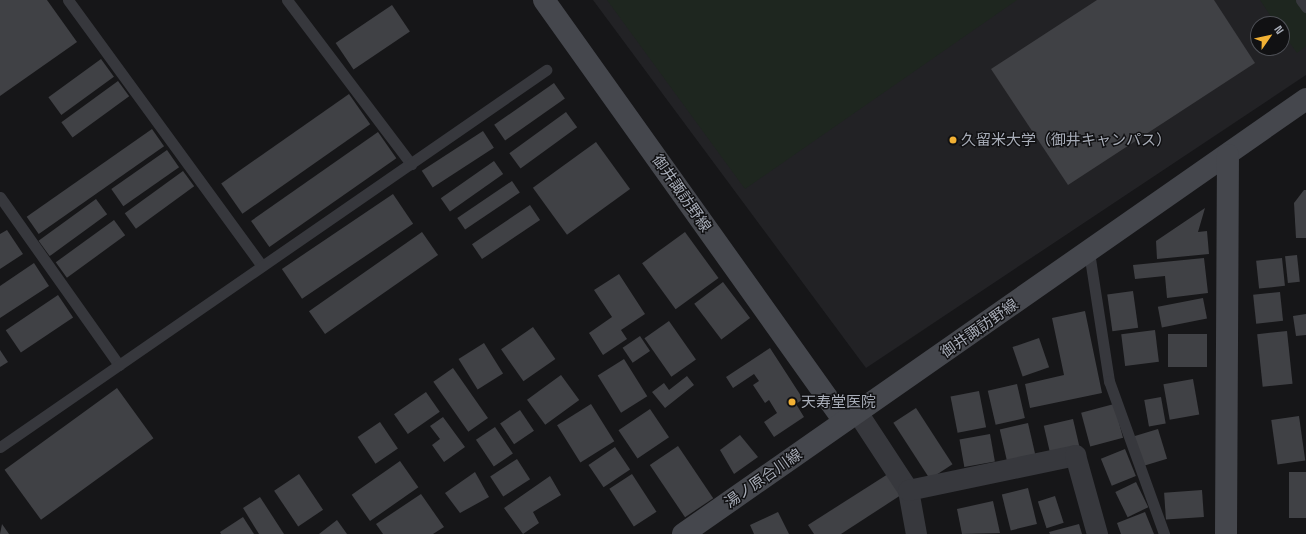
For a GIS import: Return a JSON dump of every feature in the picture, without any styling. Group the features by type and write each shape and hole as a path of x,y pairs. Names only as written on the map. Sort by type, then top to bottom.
{"main road":[{"name":"御井諏訪野線","path":"544,0 850,417 1228,155"},
{"path":"1226,534 1228,155 1306,99"},
{"name":"湯ノ原合川線","path":"683,534 850,417"}],"street":[{"path":"850,417 908,490 916,534"},
{"path":"908,490 1075,455 1097,534"}],"lane":[{"path":"68,0 262,266"},
{"path":"287,0 411,164"},
{"path":"1301,0 1306,7"},
{"path":"0,447 546,70"},
{"path":"0,197 119,365"},
{"path":"1089,252 1109,381 1164,534"}],"shaded area":[{"name":"久留米大学（御井キャンパス）","path":"593,0 1306,0 1306,75 866,368"},
{"path":"607,0 1017,0 745,189"},
{"path":"1260,0 1306,0 1306,46 1297,53 1290,43 1290,16 1271,16"}],"building":[{"path":"0,0 47,0 77,42 0,96"},
{"path":"1097,0 1214,0 1255,63 1068,185 991,69"},
{"path":"392,5 410,32 354,70 336,43"},
{"path":"101,59 114,77 61,115 48,97"},
{"path":"118,81 129,96 73,138 61,122"},
{"path":"554,83 565,99 505,140 494,125"},
{"path":"349,94 370,124 242,214 221,183"},
{"path":"566,112 577,127 521,169 509,153"},
{"path":"152,129 164,146 39,234 27,217"},
{"path":"483,131 494,148 433,188 422,171"},
{"path":"378,132 396,158 269,247 251,221"},
{"path":"596,142 630,189 567,235 533,188"},
{"path":"167,150 179,167 123,206 111,189"},
{"path":"494,161 503,174 450,211 441,198"},
{"path":"183,171 194,186 136,229 125,213"},
{"path":"512,181 520,193 465,230 457,218"},
{"path":"1304,190 1306,190 1306,238 1296,238 1294,203"},
{"path":"393,194 413,224 302,299 282,269"},
{"path":"96,199 107,214 50,256 39,241"},
{"path":"530,205 540,220 482,259 472,244"},
{"path":"1205,208 1198,232 1207,231 1209,254 1157,259 1156,241"},
{"path":"114,220 125,235 67,278 56,262"},
{"path":"7,230 23,254 0,269 0,234"},
{"path":"422,232 438,255 325,334 309,311"},
{"path":"685,232 719,278 676,309 642,263"},
{"path":"1297,255 1300,282 1288,283 1285,256"},
{"path":"1204,258 1208,293 1167,298 1165,276 1135,279 1133,265"},
{"path":"1282,258 1285,286 1259,289 1256,261"},
{"path":"34,263 49,286 0,318 0,286"},
{"path":"619,274 645,314 621,330 627,339 603,355 589,333 612,317 594,290"},
{"path":"723,282 750,318 721,340 694,304"},
{"path":"1133,291 1138,328 1112,331 1107,295"},
{"path":"1280,292 1283,321 1256,324 1253,295"},
{"path":"58,295 73,317 21,353 6,330"},
{"path":"1203,298 1207,319 1162,327 1158,307"},
{"path":"1085,311 1102,393 1030,408 1025,384 1064,375 1052,318"},
{"path":"1306,314 1306,335 1296,336 1293,316"},
{"path":"669,321 696,360 671,377 644,338"},
{"path":"533,327 555,359 523,381 501,349"},
{"path":"1155,330 1159,362 1125,366 1121,334"},
{"path":"1287,331 1293,384 1263,387 1257,334"},
{"path":"1168,334 1207,334 1207,367 1168,367"},
{"path":"640,336 650,351 633,363 623,348"},
{"path":"1039,338 1049,367 1023,376 1013,347"},
{"path":"484,343 503,374 478,389 459,359"},
{"path":"770,348 803,399 796,404 804,417 774,437 764,422 777,413 769,400 765,403 753,385 759,381 754,374 733,388 726,377"},
{"path":"0,350 8,362 0,367"},
{"path":"624,359 647,396 621,413 598,375"},
{"path":"453,368 488,418 468,432 433,382"},
{"path":"561,375 579,400 545,425 527,400"},
{"path":"687,376 694,385 665,408 652,392 664,383 669,390"},
{"path":"1193,379 1199,414 1170,420 1163,384"},
{"path":"1017,384 1025,418 996,425 988,391"},
{"path":"117,388 153,438 41,520 5,470"},
{"path":"979,391 986,427 958,433 951,397"},
{"path":"426,392 440,412 408,434 394,414"},
{"path":"1161,397 1166,424 1149,427 1144,400"},
{"path":"591,404 614,441 580,463 557,425"},
{"path":"1114,404 1123,438 1090,447 1081,413"},
{"path":"916,408 952,464 930,479 893,423"},
{"path":"650,409 669,437 638,458 618,430"},
{"path":"520,410 534,431 514,444 500,423"},
{"path":"1299,416 1305,461 1278,464 1271,420"},
{"path":"443,417 465,447 444,462 432,445 440,439 430,426"},
{"path":"1073,419 1079,446 1050,453 1044,426"},
{"path":"380,422 398,449 376,464 358,437"},
{"path":"1028,423 1035,454 1007,461 1000,430"},
{"path":"495,427 513,454 494,466 476,440"},
{"path":"1158,429 1167,459 1143,466 1134,436"},
{"path":"990,434 995,462 964,467 959,439"},
{"path":"740,435 758,457 734,474 720,450"},
{"path":"678,446 713,498 685,517 650,465"},
{"path":"615,447 630,469 604,487 588,465"},
{"path":"1125,449 1136,476 1112,486 1101,459"},
{"path":"517,459 530,479 503,497 490,476"},
{"path":"400,461 418,487 370,521 352,495"},
{"path":"475,472 489,497 460,513 445,493"},
{"path":"1289,472 1306,472 1306,518 1289,518"},
{"path":"299,474 323,510 298,526 274,491"},
{"path":"632,474 657,512 634,526 609,489"},
{"path":"888,474 901,495 841,534 814,534 808,525"},
{"path":"550,476 561,495 533,512 539,523 523,534 504,508"},
{"path":"1136,482 1148,507 1128,517 1115,492"},
{"path":"1028,488 1037,524 1011,530 1002,495"},
{"path":"1202,490 1204,517 1166,520 1164,493"},
{"path":"421,494 444,527 433,534 383,534 376,524"},
{"path":"1055,496 1064,523 1047,528 1038,502"},
{"path":"260,497 284,534 259,534 243,508"},
{"path":"993,501 1000,533 962,534 957,509"},
{"path":"778,512 789,534 754,534 750,525"},
{"path":"1145,512 1154,534 1121,534 1117,523"},
{"path":"243,517 254,534 221,534 220,532"},
{"path":"337,520 347,534 319,534"},
{"path":"2,524 9,534 0,534"},
{"path":"1079,524 1082,534 1050,534 1049,532"}],"place":[{"name":"久留米大学（御井キャンパス）","path":"953,140"},
{"name":"天寿堂医院","path":"792,402"}]}
